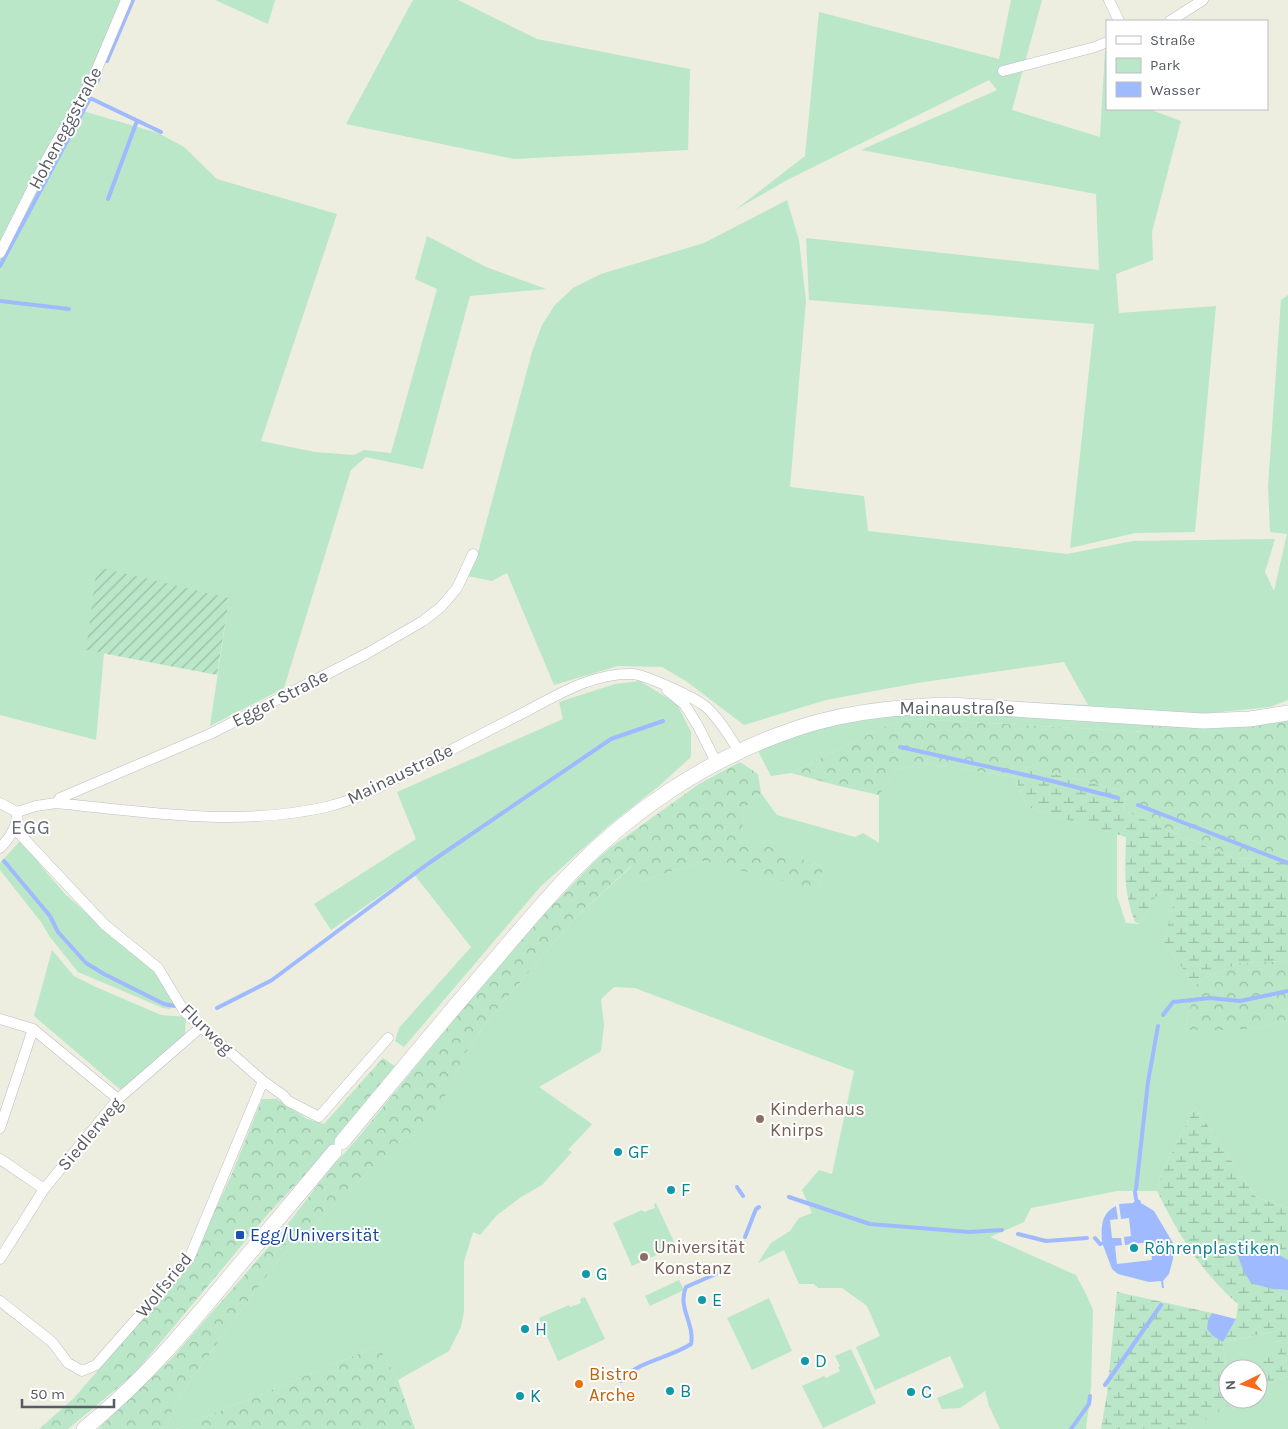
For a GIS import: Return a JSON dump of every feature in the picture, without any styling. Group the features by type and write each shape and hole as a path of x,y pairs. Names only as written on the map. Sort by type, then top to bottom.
{"main road":[{"name":"Mainaustraße","path":"739,751 815,722 849,714 908,706 950,705 1203,721 1250,719 1288,712"},
{"path":"84,1429 146,1373 188,1327 485,970 574,870 642,810 681,783 739,751"}],"street":[{"name":"Hoheneggstraße","path":"0,253 48,157 94,76 126,0"},
{"path":"1109,0 1119,20"},
{"path":"1172,20 1203,0"},
{"path":"1003,71 1106,42"},
{"name":"Egger Straße","path":"56,803 60,798 210,734 366,654 423,621 440,607 456,588 473,554"},
{"name":"Mainaustraße","path":"17,812 36,806 56,803 188,816 259,816 326,807 352,799 389,782 554,696 604,677 635,674 681,692 706,707 724,728 739,751"},
{"name":"Mainaustraße","path":"659,683 685,705 716,762"},
{"path":"0,803 17,812 14,828 0,848"},
{"name":"Flurweg","path":"14,828 105,925 158,968 184,1011 200,1027 288,1101 319,1117 388,1038"},
{"path":"0,1019 33,1029 118,1099"},
{"name":"Siedlerweg","path":"0,1259 44,1189 118,1099 200,1027"},
{"path":"0,1128 33,1029"},
{"name":"Wolfsried","path":"0,1301 52,1342 68,1363 82,1371 96,1364 189,1259 263,1081"},
{"path":"0,1159 44,1189"}],"green space":[{"path":"0,0 126,0 76,109 158,133 184,147 217,179 337,214 261,441 315,452 354,455 364,450 391,453 437,289 415,279 427,236 486,267 546,289 470,296 423,469 366,457 351,470 284,688 210,726 229,598 87,650 104,653 96,740 0,715"},
{"path":"215,0 275,0 268,24"},
{"path":"413,0 458,0 537,39 690,69 688,150 514,159 346,124"},
{"path":"1011,0 1042,0 1012,110 1100,137 1106,51 1106,110 1152,110 1181,121 1152,232 1153,260 1116,274 1119,313 1216,306 1195,532 1135,533 1070,548 1094,324 809,300 806,238 1099,270 1096,194 861,150 997,90 989,80 789,179 735,210 805,156 819,12 999,59"},
{"path":"787,200 799,240 806,301 790,487 864,496 868,531 1067,554 1133,541 1275,539 1265,572 1274,591 1287,534 1270,532 1268,486 1281,300 1288,295 1288,700 1270,707 1192,715 1148,732 914,719 890,724 791,773 771,776 755,745 828,719 965,699 1088,705 1064,662 917,683 826,700 744,725 686,681 662,667 618,666 554,685 507,573 492,581 467,576 478,553 532,352 542,325 555,305 573,288 601,274 704,243"},
{"path":"97,567 229,598 217,675 86,650"},
{"path":"640,681 677,704 691,732 691,757 659,786 608,826 540,887 404,1047 395,1041 399,1028 471,947 413,873 331,930 314,904 416,839 397,792 563,719 559,702 615,684"},
{"path":"1288,709 1288,857 1235,859 1123,810 1127,792 1028,767 1015,777 922,763 896,770 879,795 791,773 890,724 914,719 1148,732 1153,715 1266,714"},
{"path":"740,762 758,774 761,793 742,810 743,837 823,867 819,890 703,861 641,881 631,866 575,918 492,1015 464,1055 453,1082 440,1105 416,1135 403,1138 280,1258 174,1405 167,1429 98,1429 171,1359 242,1278 467,1003 544,914 610,848 699,784"},
{"path":"922,763 1015,777 1026,806 1117,834 1117,896 1126,923 1140,924 1152,901 1160,893 1169,895 1173,905 1164,942 1195,986 1185,1030 1261,1028 1288,1020 1288,1208 1256,1197 1195,1107 1162,1173 1157,1191 1117,1191 1031,1208 1024,1222 990,1237 1076,1275 1087,1296 1093,1310 1091,1388 1086,1429 1000,1429 989,1406 985,1391 960,1408 942,1409 937,1398 964,1387 950,1356 875,1390 856,1347 880,1336 867,1306 842,1288 818,1288 814,1284 799,1284 784,1250 758,1263 771,1243 790,1231 799,1218 812,1213 802,1190 819,1170 832,1174 854,1071 635,988 614,987 601,999 604,1025 601,1051 539,1087 592,1124 568,1150 572,1152 542,1185 521,1197 496,1216 480,1235 473,1232 464,1262 464,1311 461,1327 449,1351 398,1380 378,1346 176,1429 167,1429 174,1405 280,1258 403,1138 416,1135 453,1082 464,1055 492,1015 575,918 632,866 641,881 703,861 819,889 823,867 743,838 742,810 761,793 777,815 855,837 863,833 879,843 879,795 896,770"},
{"path":"1028,767 1127,792 1123,810 1235,859 1288,857 1288,961 1239,963 1205,978 1195,986 1164,942 1173,905 1169,895 1160,893 1152,901 1140,924 1135,922 1128,900 1125,870 1126,837 1026,806 1015,777"},
{"path":"21,840 65,894 155,971 175,1002 170,1009 163,1008 78,972 0,870 0,863"},
{"path":"52,950 74,976 96,987 161,1015 186,1017 185,1034 122,1091 34,1016"},
{"path":"1288,961 1288,1020 1261,1028 1185,1030 1195,986 1205,978 1239,963"},
{"path":"383,1058 396,1067 339,1138 268,1214 134,1374 68,1429 39,1429 73,1399 190,1265 231,1176 262,1099 277,1099 307,1119 324,1124"},
{"path":"1195,1107 1256,1197 1288,1208 1288,1260 1273,1251 1273,1289 1288,1290 1288,1376 1268,1384 1268,1359 1259,1359 1278,1355 1277,1331 1223,1342 1236,1319 1238,1304 1219,1286 1189,1248 1157,1191 1162,1173"},
{"path":"656,1203 676,1246 632,1266 613,1223 642,1210 644,1212 655,1208 654,1204"},
{"path":"679,1280 684,1290 650,1306 645,1296"},
{"path":"1117,1292 1212,1313 1208,1320 1223,1342 1225,1359 1218,1359 1218,1409 1223,1409 1191,1429 1101,1429 1107,1394"},
{"path":"585,1297 605,1339 558,1361 539,1318 569,1305 570,1307 581,1303 580,1299"},
{"path":"769,1298 792,1351 752,1370 727,1318"},
{"path":"1278,1331 1279,1355 1261,1359 1225,1359 1223,1342"},
{"path":"378,1346 398,1380 415,1429 176,1429"},
{"path":"851,1349 876,1403 823,1428 802,1386 840,1371 838,1367 840,1366 835,1356"},
{"path":"1288,1376 1288,1429 1191,1429 1223,1409 1268,1409 1268,1384"}],"water":[{"path":"1136,1199 1154,1211 1173,1243 1173,1259 1169,1274 1163,1281 1164,1288 1162,1288 1161,1281 1149,1282 1118,1274 1112,1269 1103,1245 1100,1246 1100,1242 1102,1242 1103,1221 1107,1212 1116,1206 1118,1219 1110,1220 1112,1238 1121,1238 1122,1245 1115,1246 1117,1264 1152,1260 1150,1242 1125,1245 1124,1237 1131,1236 1129,1218 1121,1219 1119,1204 1133,1203"},
{"path":"1250,1243 1273,1251 1288,1260 1288,1290 1273,1289 1251,1283 1243,1270 1238,1256 1242,1248"},
{"path":"1212,1313 1236,1319 1223,1342 1213,1336 1207,1329 1208,1320"}],"waterway":[{"path":"107,61 133,0"},
{"path":"97,82 101,73"},
{"path":"0,266 90,98 161,132"},
{"path":"108,199 137,121"},
{"path":"0,301 69,309"},
{"path":"217,1008 272,980 429,863 611,739 663,721"},
{"path":"900,747 1048,780 1118,798"},
{"path":"1138,805 1288,863"},
{"path":"4,861 50,916 58,932 86,963 164,1004 175,1006"},
{"path":"1163,1015 1173,1002 1210,998 1240,1001 1288,991"},
{"path":"1136,1189 1148,1082 1158,1026"},
{"path":"737,1187 743,1196"},
{"path":"1135,1192 1136,1199"},
{"path":"789,1197 870,1224 969,1232 1002,1230"},
{"path":"745,1237 756,1209 759,1207"},
{"path":"1018,1234 1046,1241 1087,1238"},
{"path":"1095,1238 1100,1244"},
{"path":"729,1249 739,1244"},
{"path":"621,1381 636,1368 691,1344 691,1329 684,1302 686,1287 718,1273"},
{"path":"1105,1385 1161,1305"},
{"path":"1071,1429 1089,1404 1090,1396"}],"place":[{"name":"Kinderhaus Knirps","path":"760,1119"},
{"name":"GF","path":"618,1152"},
{"name":"F","path":"671,1190"},
{"name":"Egg/Universität","path":"240,1235"},
{"name":"Röhrenplastiken","path":"1134,1248"},
{"name":"Universität Konstanz","path":"644,1257"},
{"name":"G","path":"586,1274"},
{"name":"E","path":"702,1300"},
{"name":"H","path":"525,1329"},
{"name":"D","path":"805,1361"},
{"name":"Bistro Arche","path":"579,1384"},
{"name":"B","path":"670,1391"},
{"name":"C","path":"911,1392"},
{"name":"K","path":"520,1396"}],"district":[{"name":"EGG","path":"31,827"}]}
